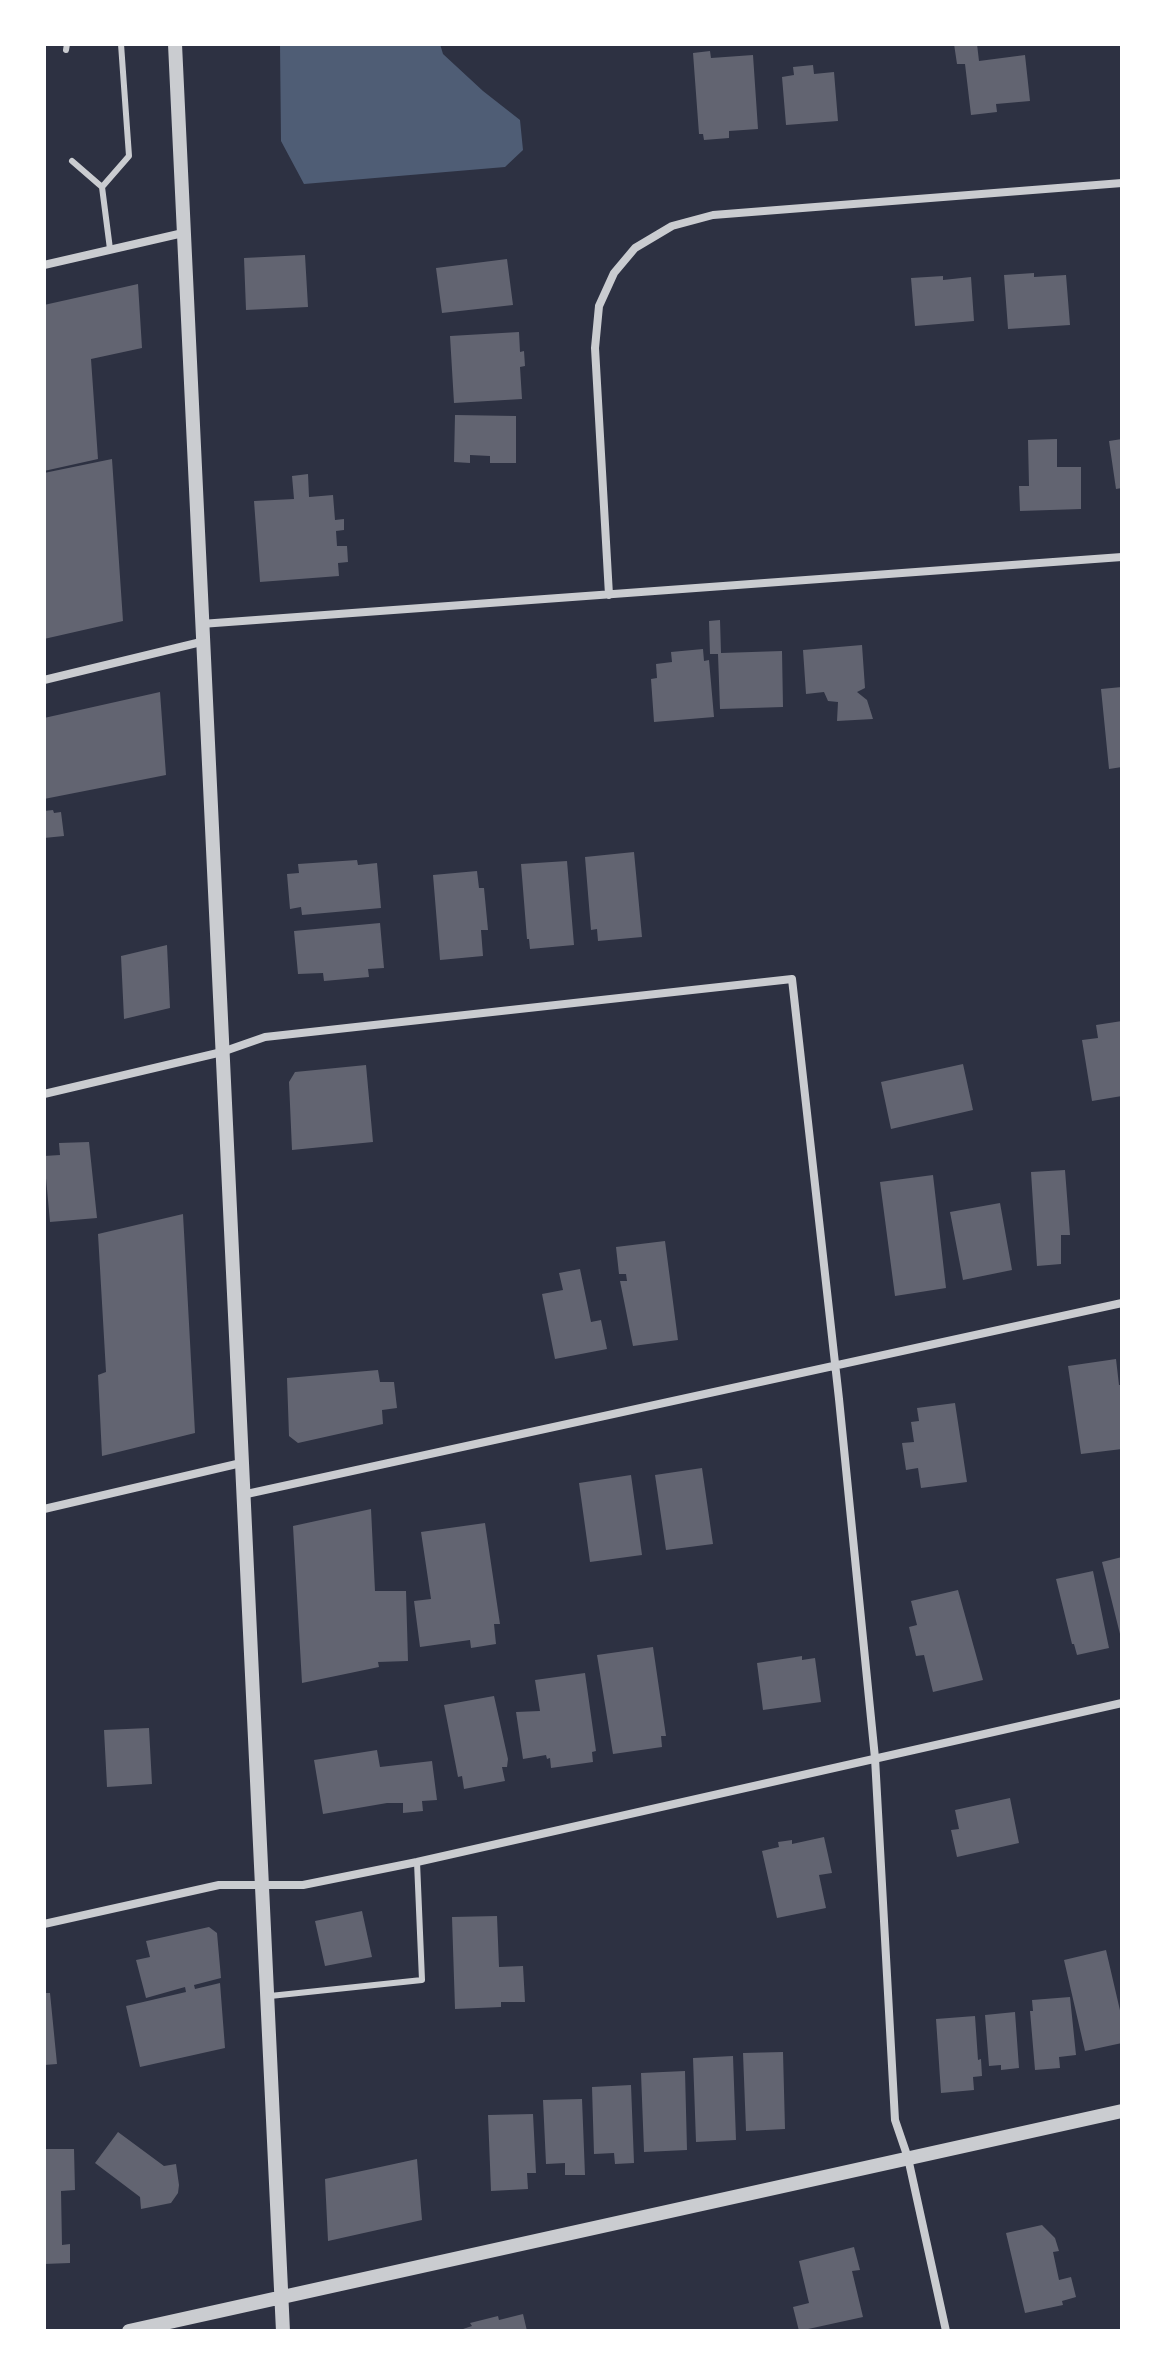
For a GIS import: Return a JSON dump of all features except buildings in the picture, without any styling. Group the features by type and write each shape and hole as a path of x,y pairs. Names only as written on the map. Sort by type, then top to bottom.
{"street":[{"path":"175,44 283,2331"},
{"path":"609,595 595,348 599,306 614,273 635,248 672,226 713,215 1122,183"},
{"path":"44,265 183,233"},
{"path":"201,624 1122,557"},
{"path":"44,680 201,642"},
{"path":"44,1094 222,1052 265,1037 792,979 875,1758 895,2120 908,2158 946,2331"},
{"path":"242,1495 1122,1303"},
{"path":"44,1509 241,1463"},
{"path":"44,1924 219,1885 303,1885 417,1862 1122,1703"},
{"path":"129,2331 1122,2111"}],"lane":[{"path":"102,187 129,156 121,44"},
{"path":"72,161 102,187 110,249"},
{"path":"268,1997 422,1980 417,1862"}],"water":[{"path":"280,44 440,44 443,54 520,120 523,150 505,167 304,184 281,141"}]}
